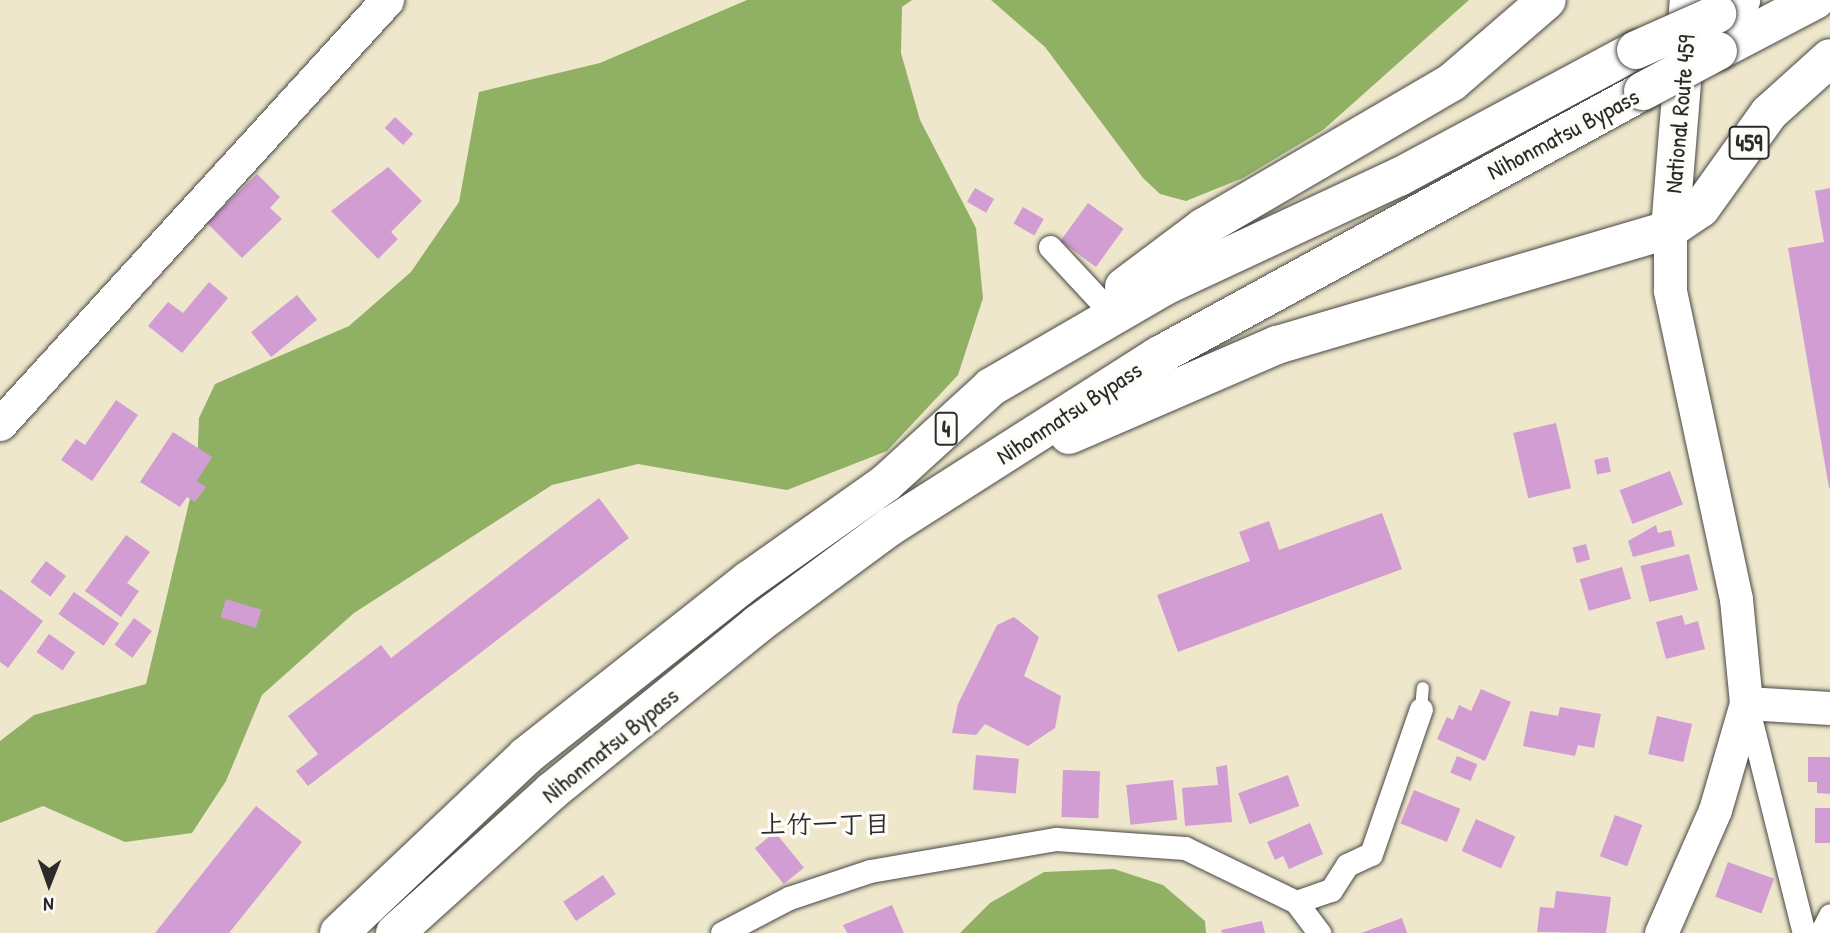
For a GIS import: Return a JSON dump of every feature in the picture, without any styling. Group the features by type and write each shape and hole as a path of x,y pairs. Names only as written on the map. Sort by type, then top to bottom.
{"highway":[{"path":"991,387 1204,227 1452,82 1547,0"},
{"name":"Nihonmatsu Bypass","path":"395,933 552,791 758,624 981,470 1158,356 1815,0"},
{"name":"Nihonmatsu Bypass","path":"340,933 526,757 749,580 886,483 991,387 1167,285 1399,177 1716,5"},
{"name":"National Route 459","path":"1670,229 1716,5"},
{"name":"459","path":"1670,229 1701,208 1769,113 1830,58"},
{"path":"981,470 1277,345 1670,229"}],"street":[{"path":"0,424 387,0"},
{"path":"1670,229 1670,290 1736,599 1746,703 1804,933"},
{"path":"1050,247 1102,303"},
{"path":"1296,902 1331,890 1347,865 1371,855 1422,699"},
{"path":"1746,703 1830,708"},
{"path":"1661,933 1715,810 1746,703"},
{"path":"722,933 789,898 870,871 1056,839 1185,848 1296,902 1319,933"},
{"path":"1821,933 1830,915"}],"green space":[{"path":"747,0 912,0 902,7 901,53 920,120 976,228 983,298 958,375 887,451 787,490 638,464 552,485 354,613 262,695 226,781 192,833 125,842 43,806 0,823 0,741 34,715 146,684 197,469 199,418 215,384 349,326 411,272 459,202 479,92 600,63"},
{"path":"991,0 1469,0 1323,130 1243,178 1186,201 1160,194 1143,178 1045,47"},
{"path":"1114,869 1163,885 1205,921 1206,933 960,933 990,903 1044,872"}],"building":[{"path":"395,117 413,134 403,145 385,128"},
{"path":"388,167 422,201 391,232 398,239 378,259 331,211"},
{"path":"257,174 280,197 270,208 282,219 242,258 207,223"},
{"path":"975,188 994,199 986,213 967,202"},
{"path":"1830,188 1829,488 1788,248 1824,242 1815,191"},
{"path":"1088,203 1124,229 1096,267 1060,241"},
{"path":"1023,207 1044,219 1034,235 1014,223"},
{"path":"209,282 228,298 182,353 148,326 168,302 183,313"},
{"path":"297,295 317,320 271,357 251,332"},
{"path":"116,400 138,415 92,481 61,460 76,439 85,445"},
{"path":"1556,423 1571,488 1528,498 1513,433"},
{"path":"173,432 212,457 197,481 206,487 195,502 187,497 180,507 140,482"},
{"path":"1608,457 1611,472 1597,474 1594,460"},
{"path":"1670,471 1683,505 1632,524 1620,490"},
{"path":"599,498 629,538 308,786 296,771 318,754 288,716 381,645 391,658"},
{"path":"1382,513 1402,569 1178,652 1157,595 1250,561 1239,532 1269,521 1279,550"},
{"path":"1656,525 1658,533 1671,530 1675,546 1633,557 1628,541"},
{"path":"126,535 150,552 127,583 139,591 121,617 85,591"},
{"path":"1586,544 1590,559 1577,563 1572,548"},
{"path":"1689,554 1698,590 1649,602 1640,566"},
{"path":"46,561 66,576 50,597 30,582"},
{"path":"1622,567 1631,599 1589,611 1580,579"},
{"path":"0,589 43,621 8,668 0,662"},
{"path":"74,592 119,624 104,646 59,614"},
{"path":"226,599 261,610 256,628 220,617"},
{"path":"1682,615 1685,625 1698,621 1705,649 1666,659 1656,622"},
{"path":"1014,617 1039,637 1024,676 1061,696 1055,728 1028,746 985,724 976,735 952,733 958,704 997,625"},
{"path":"134,618 152,631 132,658 115,645"},
{"path":"49,634 75,652 63,670 36,652"},
{"path":"1481,689 1511,702 1485,761 1437,739 1447,717 1453,720 1459,705 1471,711"},
{"path":"1560,707 1601,714 1594,748 1578,745 1575,756 1523,746 1530,711 1558,716"},
{"path":"1657,716 1692,724 1683,762 1648,754"},
{"path":"976,755 1019,759 1016,794 973,790"},
{"path":"1457,756 1477,764 1471,781 1450,773"},
{"path":"1808,757 1830,757 1830,794 1817,793 1817,782 1808,782"},
{"path":"1227,765 1232,822 1185,826 1182,788 1218,785 1216,767"},
{"path":"1063,770 1100,771 1098,818 1061,817"},
{"path":"1288,775 1299,806 1249,824 1238,793"},
{"path":"1173,780 1177,820 1130,825 1126,785"},
{"path":"1414,790 1460,809 1447,842 1401,823"},
{"path":"256,806 302,842 229,933 155,933"},
{"path":"1815,808 1830,808 1830,843 1815,843"},
{"path":"1615,815 1642,825 1627,866 1600,856"},
{"path":"1476,819 1515,836 1501,868 1462,851"},
{"path":"1310,823 1323,854 1289,869 1283,856 1275,860 1267,842"},
{"path":"775,832 804,868 784,884 755,848"},
{"path":"1728,862 1774,879 1761,914 1715,897"},
{"path":"603,875 616,894 576,921 563,902"},
{"path":"1556,891 1611,897 1606,933 1537,932 1540,907 1554,908"},
{"path":"892,905 904,933 847,933 843,925"},
{"path":"1402,918 1407,933 1361,933"},
{"path":"1262,921 1265,933 1222,933 1221,930"}],"district":[{"name":"上竹一丁目","path":"825,824"}]}
